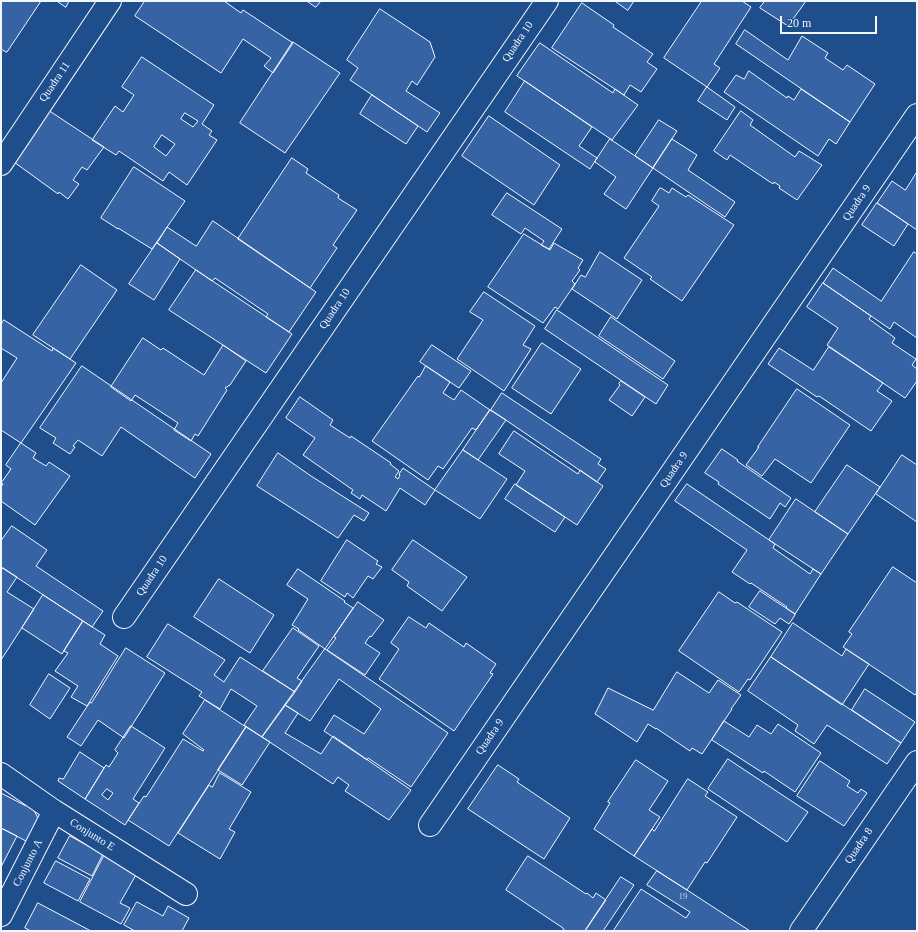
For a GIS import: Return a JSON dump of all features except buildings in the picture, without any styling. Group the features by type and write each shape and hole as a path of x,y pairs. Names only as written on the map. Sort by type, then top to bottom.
{"street":[{"name":"Quadra 11","path":"1,164 110,1"},
{"name":"Quadra 10","path":"124,617 546,1"},
{"name":"Quadra 9","path":"430,825 917,115"},
{"name":"Quadra 8","path":"801,931 917,762"},
{"name":"Conjunto E","path":"1,774 54,812 186,894"},
{"name":"Conjunto A","path":"1,915 54,812"}]}
